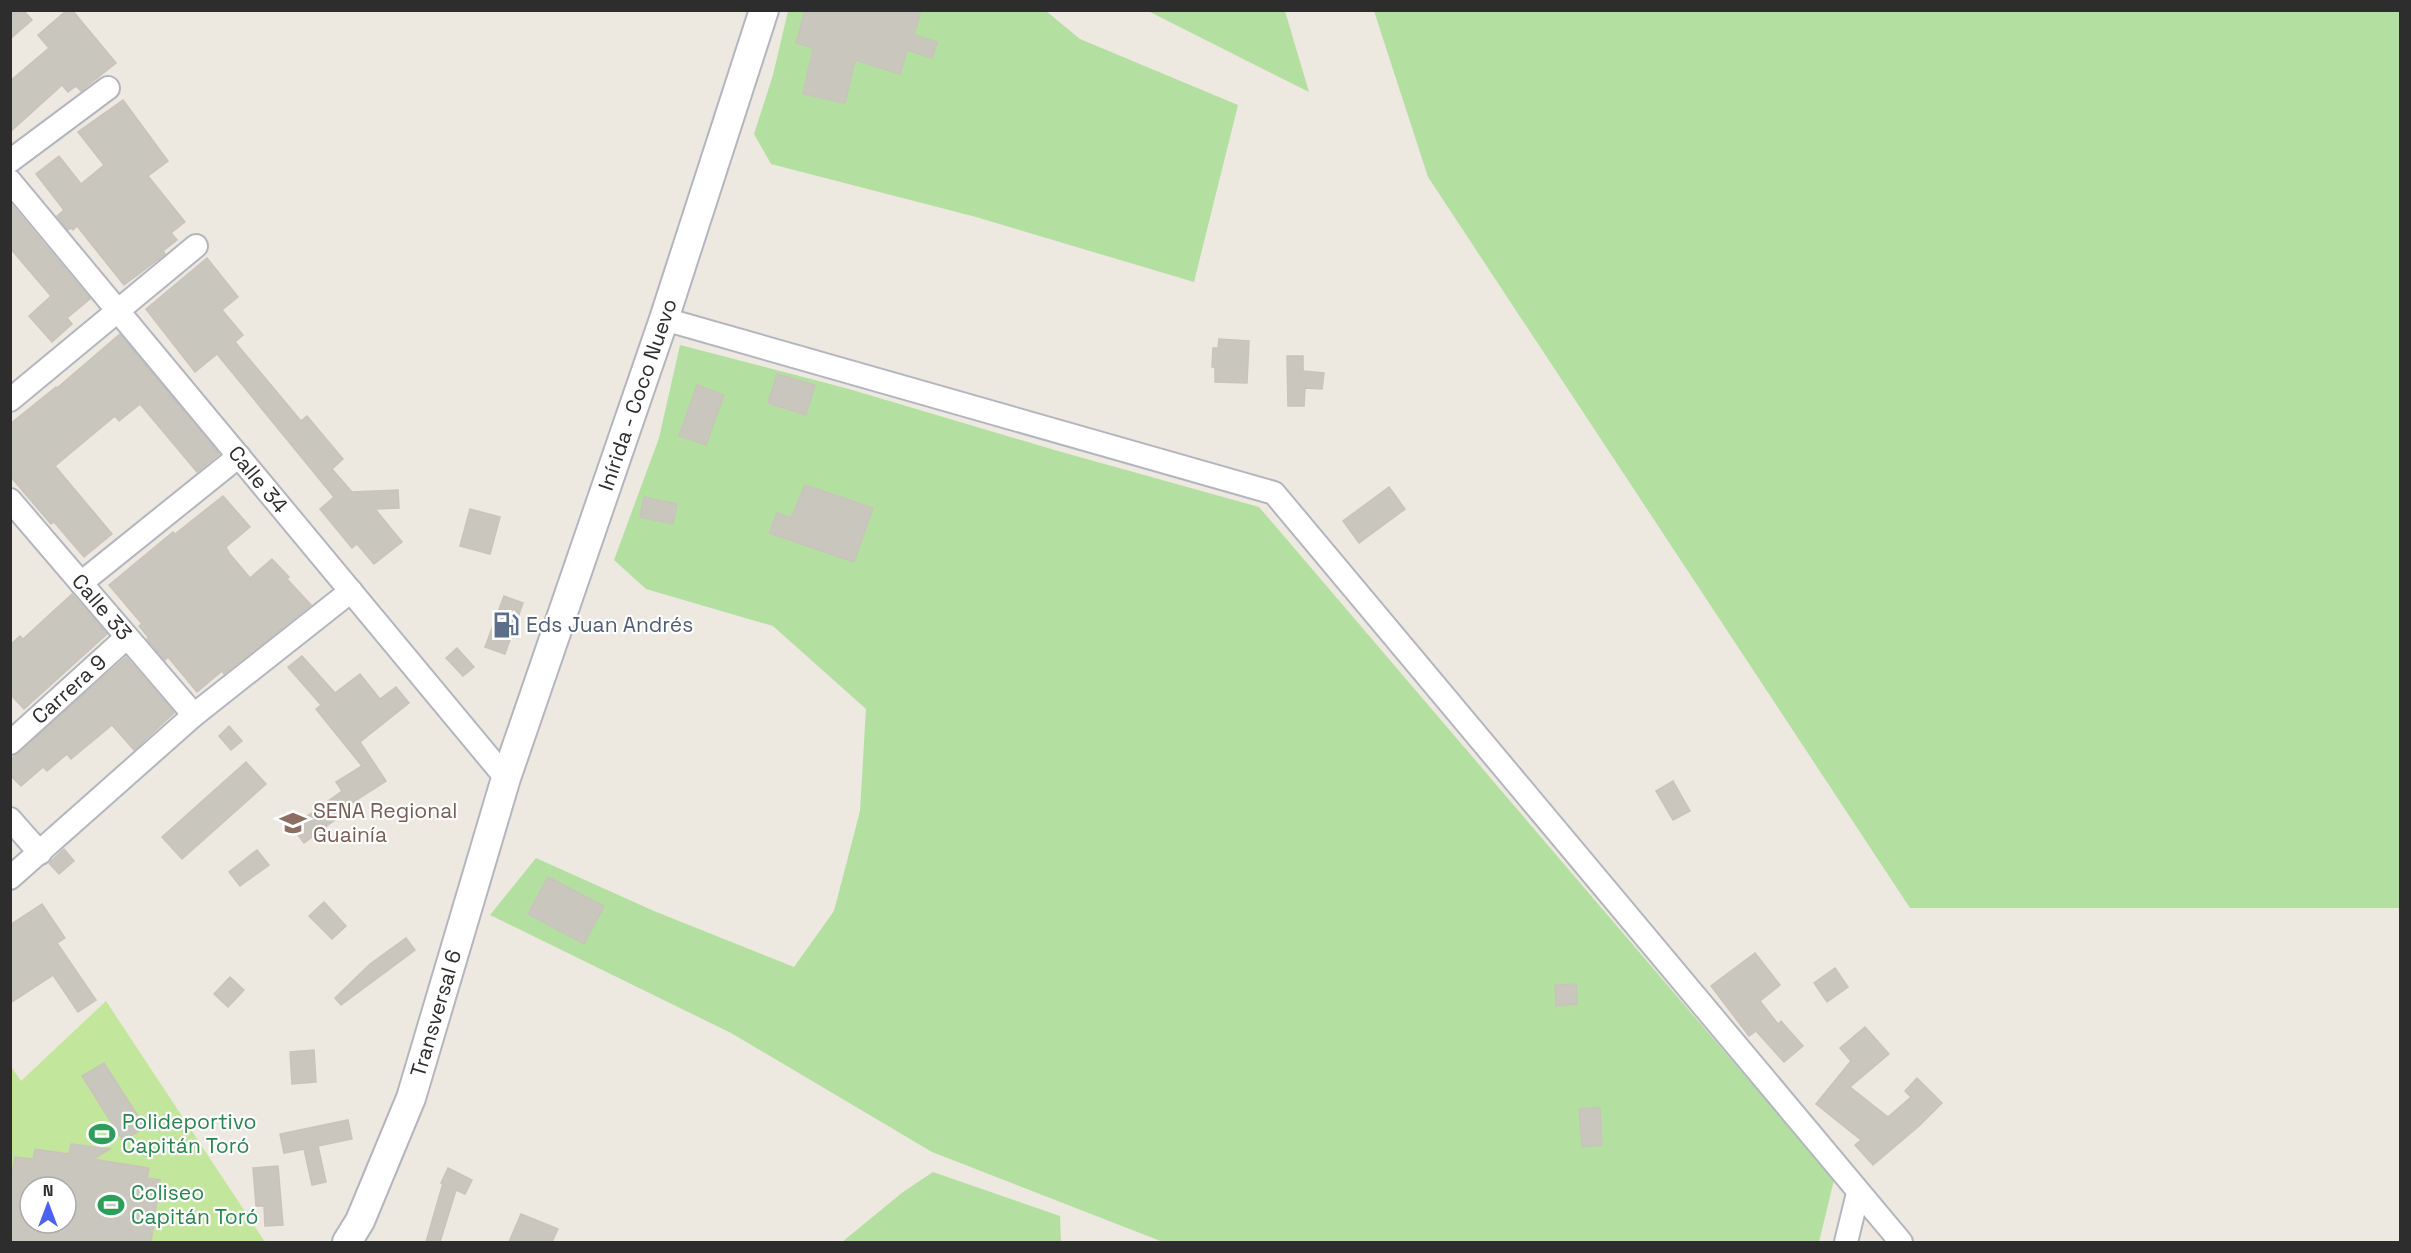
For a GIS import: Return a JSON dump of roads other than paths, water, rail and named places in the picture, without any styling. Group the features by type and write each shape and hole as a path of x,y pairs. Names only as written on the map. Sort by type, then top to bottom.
{"street":[{"name":"Inírida - Coco Nuevo","path":"506,778 664,319 764,10"},
{"path":"10,161 108,88"},
{"name":"Calle 34","path":"10,181 506,778"},
{"path":"10,400 196,246"},
{"path":"664,319 1275,493 1901,1242"},
{"path":"81,583 239,456"},
{"name":"Calle 33","path":"10,500 194,715"},
{"path":"10,878 194,715 351,591"},
{"name":"Carrera 9","path":"10,743 127,637"},
{"name":"Transversal 6","path":"347,1242 360,1221 411,1098 506,778"},
{"path":"10,819 40,853"},
{"path":"1846,1242 1858,1193"}],"place":[{"name":"Eds Juan Andrés","path":"506,625"},
{"name":"SENA Regional Guainía","path":"293,823"},
{"name":"Polideportivo Capitán Toró","path":"102,1134"},
{"name":"Coliseo Capitán Toró","path":"111,1205"}]}
